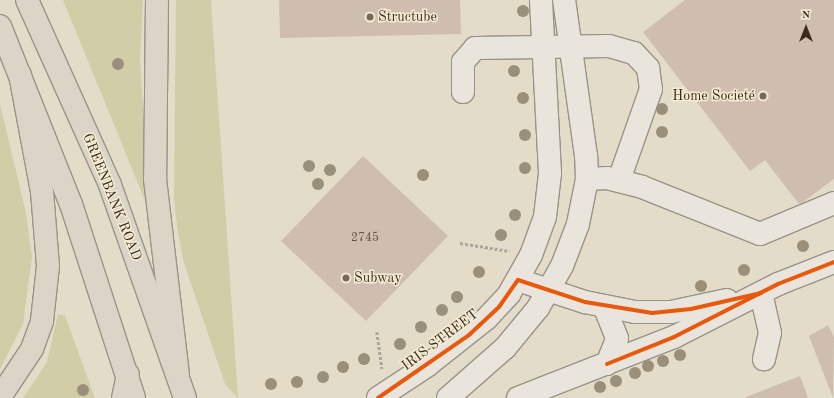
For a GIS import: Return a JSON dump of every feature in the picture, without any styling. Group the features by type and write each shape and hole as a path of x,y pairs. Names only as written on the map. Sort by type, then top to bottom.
{"main road":[{"name":"GREENBANK ROAD","path":"27,0 110,185 185,397"},
{"path":"157,0 155,179 178,374"},
{"path":"0,26 71,204 128,375 134,398"},
{"path":"0,397 34,342 42,321 48,266 42,192 20,75"},
{"path":"122,398 128,375"}],"street":[{"name":"IRIS STREET","path":"378,398 469,335 499,307 518,280 539,234 548,199 550,173 541,46 542,0"},
{"path":"448,398 510,343 549,291 578,224 587,179 584,136 569,46 564,0"},
{"path":"463,92 463,62 475,48 569,46 622,48 634,53 648,68 650,98 619,180"},
{"path":"587,179 619,180 760,234 834,203"},
{"path":"518,398 674,337 761,293 834,262"},
{"path":"518,280 549,291 604,306 635,312 671,312 761,293"},
{"path":"761,293 770,333 764,359"},
{"path":"604,306 618,339 607,364"}],"path":[{"path":"460,243 511,251"},
{"path":"377,332 382,370"}],"shaded area":[{"path":"63,0 143,0 140,61 149,198 146,203"},
{"path":"176,0 211,0 238,398 225,384 184,263 177,227 174,197"},
{"path":"0,104 26,213 32,257 23,324 0,369"},
{"path":"58,314 65,316 95,398 23,398 47,362"}],"building":[{"name":"Structube","path":"279,0 460,0 461,34 280,38"},
{"name":"Home Societé","path":"685,0 834,0 834,179 803,202 799,204 765,160 750,171 643,32"},
{"path":"363,156 448,236 366,321 281,241"},
{"path":"828,325 834,337 833,398 809,336"},
{"path":"800,376 808,398 746,398 746,397"}],"cycle path":[{"path":"607,364 674,337 778,284 834,262"},
{"path":"378,398 469,335 499,307 518,280 585,302 652,313 691,309 761,293"}],"place":[{"name":"Structube","path":"370,17"},
{"name":"Home Societé","path":"763,96"},
{"name":"Subway","path":"346,278"}]}
